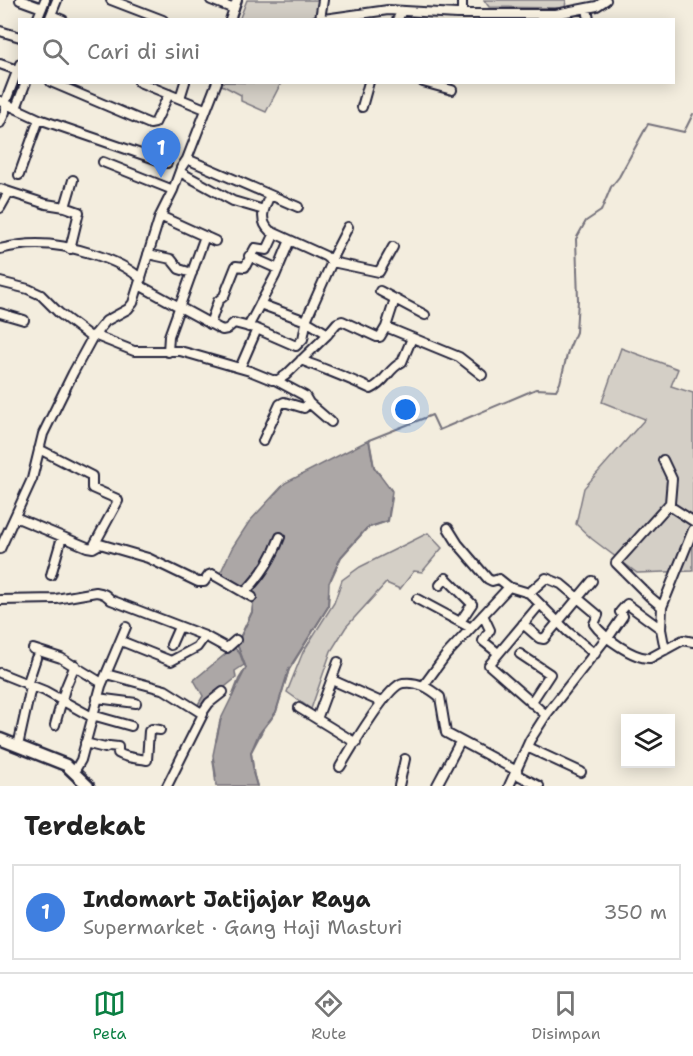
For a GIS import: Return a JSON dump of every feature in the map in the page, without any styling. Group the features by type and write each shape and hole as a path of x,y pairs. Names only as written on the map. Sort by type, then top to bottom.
{"street":[{"path":"20,0 43,4"},
{"path":"50,17 57,0"},
{"path":"111,0 158,18"},
{"path":"211,0 234,9"},
{"path":"231,18 237,0"},
{"path":"319,18 323,0"},
{"path":"388,10 391,0"},
{"path":"458,16 462,0"},
{"path":"327,18 388,10 446,17 556,14 597,6 606,0"},
{"path":"587,8 589,18"},
{"path":"399,18 402,11"},
{"path":"0,31 18,36"},
{"path":"0,64 18,67 2,102 4,112 0,123"},
{"path":"16,108 25,84"},
{"path":"56,84 150,124 155,123 169,94"},
{"path":"144,84 205,109"},
{"path":"180,98 184,84"},
{"path":"0,549 32,479 39,449 52,416 93,337 106,321 128,309 133,303 160,216 188,159 216,84"},
{"path":"362,107 368,84"},
{"path":"430,84 452,90"},
{"path":"2,102 39,119 168,163"},
{"path":"4,112 16,108"},
{"path":"19,175 39,119"},
{"path":"188,159 298,207"},
{"path":"103,162 173,190"},
{"path":"180,172 233,201 264,210"},
{"path":"65,207 73,180"},
{"path":"0,189 77,211 79,214 70,249"},
{"path":"0,208 9,192"},
{"path":"270,195 264,210 264,224 270,231 332,261 379,272 393,247"},
{"path":"160,216 215,241"},
{"path":"0,249 37,244 70,249 120,264 129,268 140,282 180,309 200,316 210,324 225,330 232,323 253,328 296,346 303,339 306,321 348,227"},
{"path":"210,324 218,301 224,296 236,266 245,267 255,248 267,250 275,233"},
{"path":"168,352 169,336 205,236"},
{"path":"240,368 260,304 290,240"},
{"path":"148,254 171,259 180,269 192,273"},
{"path":"249,256 278,269"},
{"path":"0,282 41,295 59,313 93,337 134,351 191,354 275,380 305,396 309,403 331,422"},
{"path":"380,291 425,315"},
{"path":"275,380 282,378 337,323 342,321 377,338 380,337 386,327 395,299"},
{"path":"260,304 306,321 328,334"},
{"path":"0,313 24,320"},
{"path":"386,327 459,357 482,375"},
{"path":"301,360 371,389 380,384 395,366 402,362 412,338"},
{"path":"263,441 280,404 284,402 304,408 309,403"},
{"path":"39,449 92,476 92,488 117,499 93,548"},
{"path":"662,607 616,563 668,505 672,479 663,460"},
{"path":"668,505 693,520"},
{"path":"15,517 93,548 100,544 148,558 198,582 204,582 210,574 247,594 273,556 280,537"},
{"path":"448,528 458,544 488,579 492,581 499,579 509,587 528,593 567,631 595,654"},
{"path":"665,650 661,629 662,607 693,530"},
{"path":"51,575 62,537"},
{"path":"440,585 446,578 472,604 460,622"},
{"path":"528,593 548,578 561,584 598,615 594,626 607,637 647,659 683,640 693,642"},
{"path":"523,624 542,639 592,581"},
{"path":"424,685 439,664 509,587"},
{"path":"0,600 56,599 96,592 106,594 111,600 205,636 228,648 236,640"},
{"path":"417,599 471,628"},
{"path":"540,604 489,663 489,667 546,715"},
{"path":"509,786 517,773 527,747 546,715 623,616 620,612 627,604 661,629"},
{"path":"483,615 490,630 483,640 498,653"},
{"path":"75,772 81,760 102,683 126,627"},
{"path":"171,645 180,627"},
{"path":"121,641 171,661 197,647 205,636"},
{"path":"33,649 55,655 102,683"},
{"path":"520,654 550,674 531,703"},
{"path":"18,746 36,658"},
{"path":"316,719 339,662"},
{"path":"55,725 75,666"},
{"path":"0,673 45,691 92,716 131,726"},
{"path":"106,674 165,690 202,713"},
{"path":"332,680 381,702"},
{"path":"340,768 381,702 391,690 401,683 424,685 441,698 446,733 488,754 539,786"},
{"path":"167,786 202,713 209,703 223,692"},
{"path":"97,698 136,704"},
{"path":"299,708 356,744"},
{"path":"85,743 105,748 118,747 118,753 121,755 130,759 147,760 149,731 160,730"},
{"path":"0,739 66,765 88,786"},
{"path":"437,785 460,742"},
{"path":"527,747 581,772"},
{"path":"399,786 405,759"}],"shaded area":[{"path":"247,0 326,0 325,14 304,18 240,18"},
{"path":"484,0 566,0 565,8 489,7"},
{"path":"220,84 280,84 266,112 241,101 241,95"},
{"path":"621,348 678,369 671,386 693,393 693,571 637,573 576,524 584,488 645,419 602,402"},
{"path":"369,440 374,467 392,491 388,521 367,528 341,557 329,583 328,607 289,670 276,712 258,735 251,752 257,786 216,786 213,755 220,721 246,668 237,644 252,612 254,596 219,576 232,548 249,522 285,483"},
{"path":"428,533 442,548 422,572 414,571 400,589 386,583 346,627 331,651 311,709 287,692 303,652 334,603 342,580 360,567"},
{"path":"234,647 240,654 244,665 235,671 236,678 210,699 202,711 196,708 203,696 194,680"}],"waterway":[{"path":"391,490 374,467 369,440 432,415 439,430 536,389 556,390 576,332 578,300 576,239 586,221 601,211 611,187 619,177 648,124 684,132 693,114"},
{"path":"331,579 341,557 367,528 388,521 392,498"},
{"path":"292,664 328,607 329,593"},
{"path":"232,697 246,668 237,644 252,612 253,603"},
{"path":"269,722 276,712 289,669"},
{"path":"216,741 221,718"},
{"path":"253,767 251,752 263,729"},
{"path":"213,759 216,777"},
{"path":"253,773 257,786"}],"place":[{"name":"Indomart Jatijajar Raya","path":"161,178"}]}
